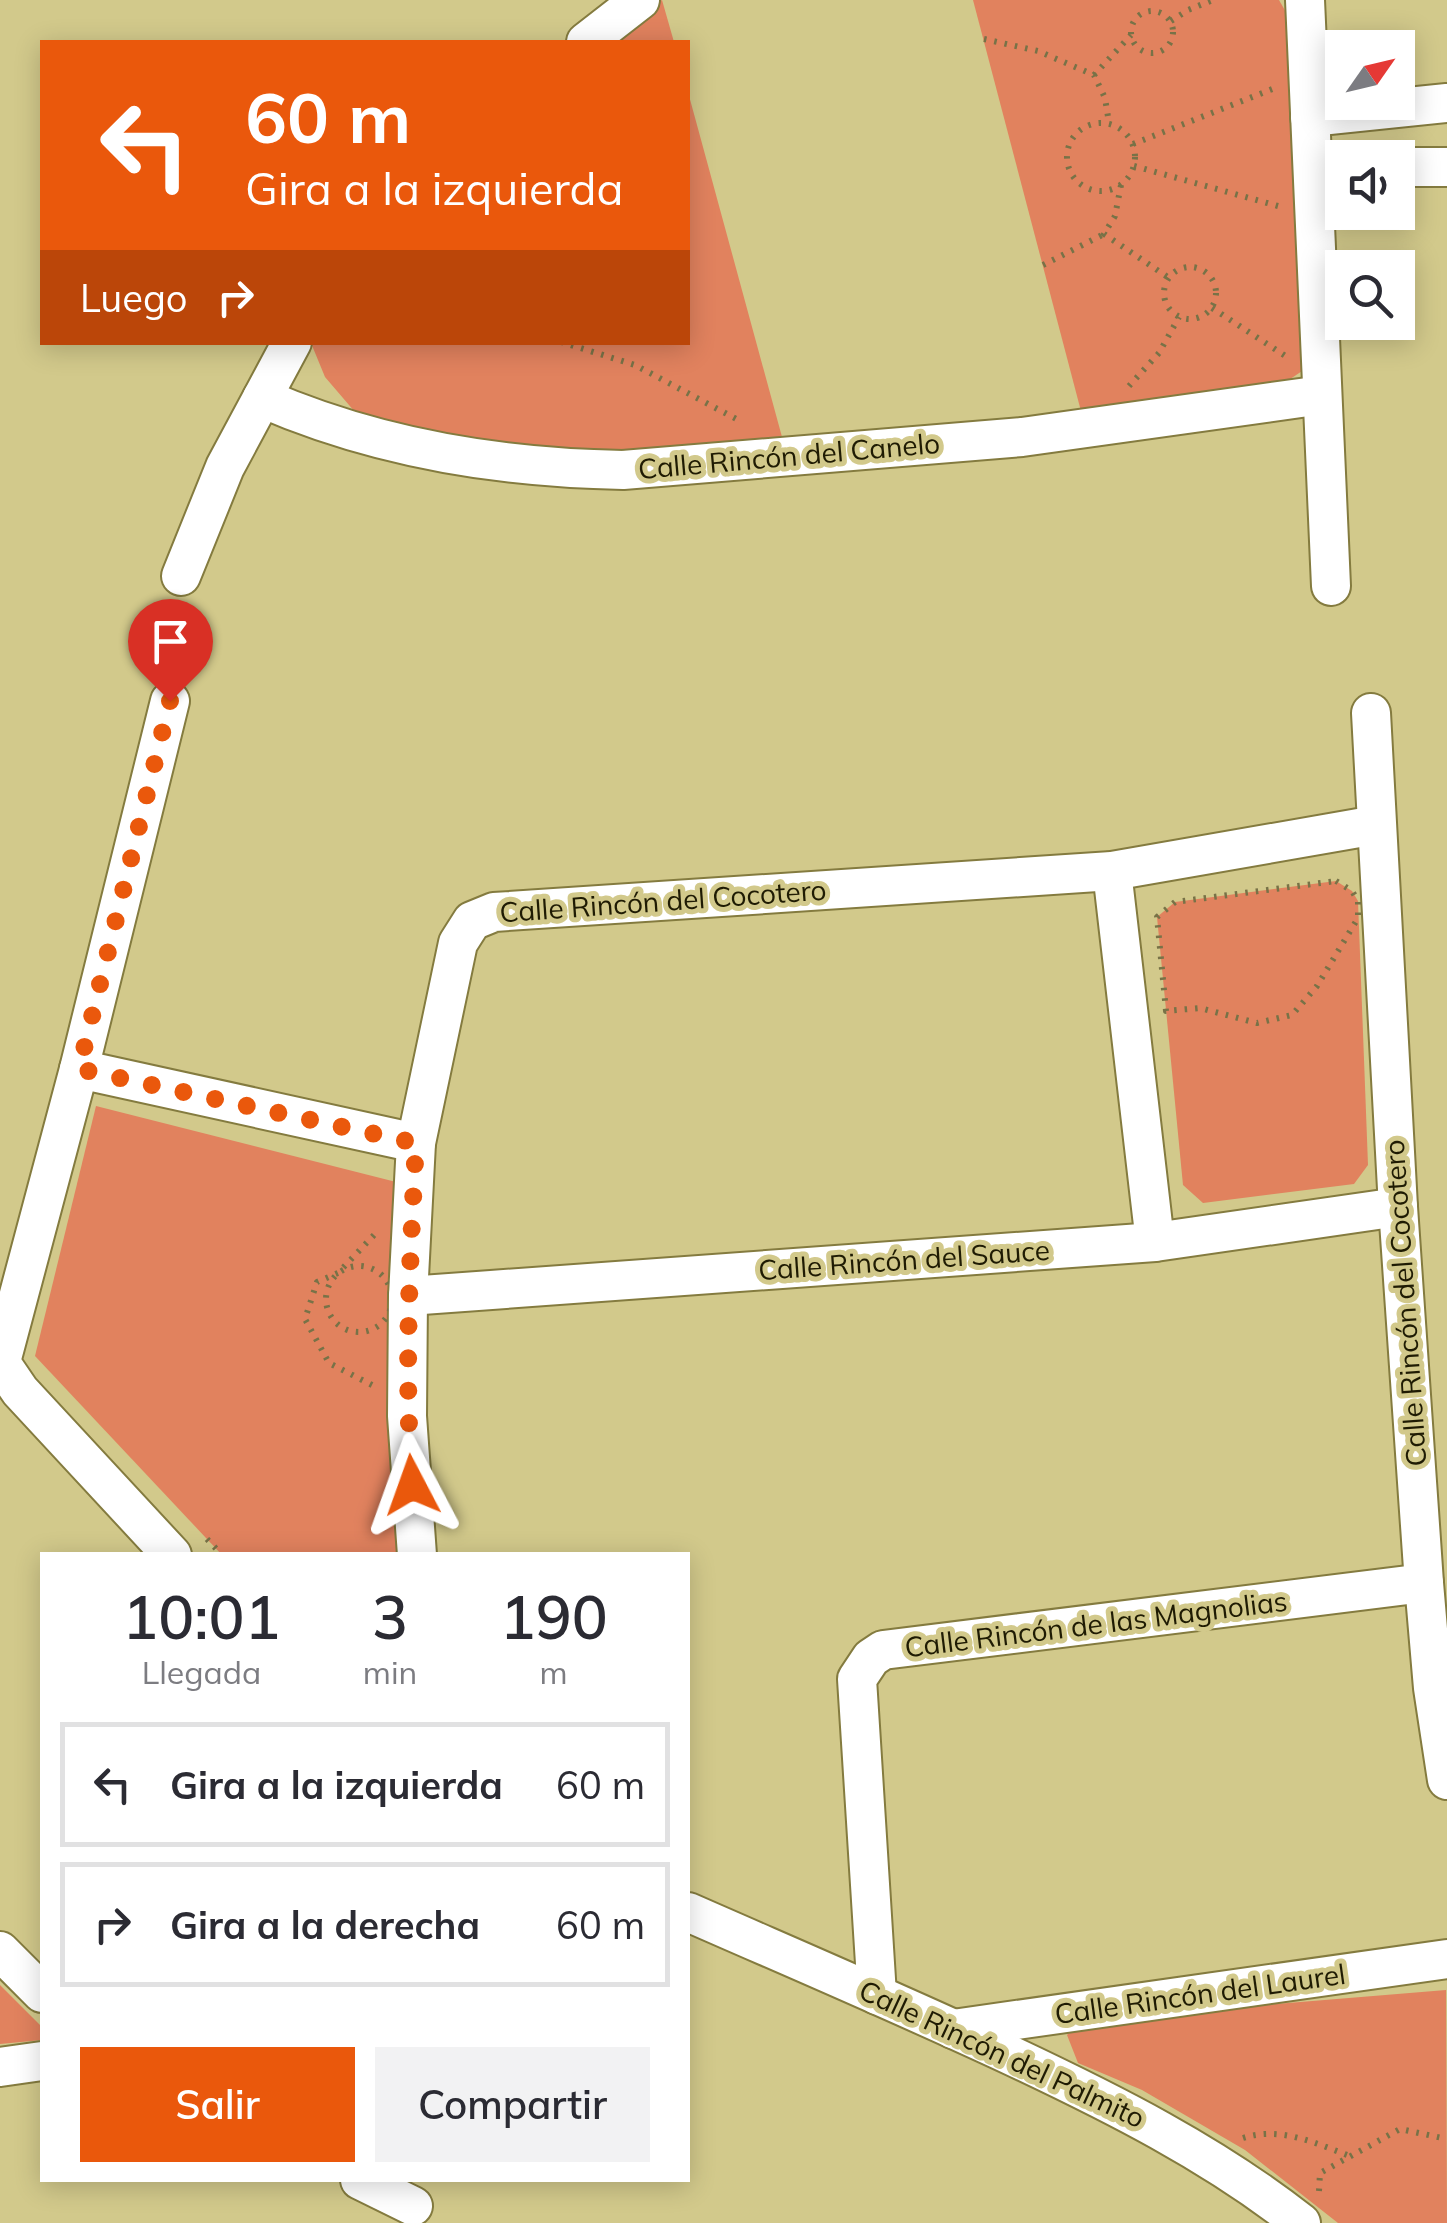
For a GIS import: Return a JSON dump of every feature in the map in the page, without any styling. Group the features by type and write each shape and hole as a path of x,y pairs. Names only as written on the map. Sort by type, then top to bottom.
{"street":[{"path":"589,40 640,0"},
{"path":"1306,0 1310,117 1325,164"},
{"path":"1310,117 1447,103"},
{"path":"1415,166 1447,166"},
{"path":"1326,230 1322,395 1331,586"},
{"path":"181,576 225,467 290,345"},
{"name":"Calle Rincón del Canelo","path":"262,398 370,438 431,451 569,469 623,470 1022,437 1322,395"},
{"path":"170,701 79,1069 4,1344 3,1366 20,1391 183,1541"},
{"name":"Calle Rincón del Cocotero","path":"1371,713 1398,1208 1424,1582 1433,1688 1447,1780"},
{"name":"Calle Rincón del Cocotero","path":"416,1552 407,1416 416,1143 458,943 464,931 482,915 1112,871 1376,825"},
{"path":"1112,871 1155,1242"},
{"path":"79,1069 416,1143"},
{"name":"Calle Rincón del Sauce","path":"408,1296 1155,1242 1398,1208"},
{"name":"Calle Rincón de las Magnolias","path":"877,1995 857,1679 872,1658 883,1650 1424,1582"},
{"name":"Calle Rincón del Palmito","path":"690,1913 953,2029 1156,2127 1310,2215"},
{"path":"0,1951 40,1991"},
{"name":"Calle Rincón del Laurel","path":"953,2029 1447,1959"},
{"path":"0,2067 40,2061"},
{"path":"365,2182 413,2203"}],"path":[{"path":"1144,0 1171,21"},
{"path":"1171,21 1212,0"},
{"path":"1094,74 1131,34 1139,15 1152,10"},
{"path":"1131,34 1137,47 1156,53 1172,41 1171,21"},
{"path":"984,39 1038,50 1094,74 1105,98 1109,123"},
{"path":"1133,144 1290,82"},
{"path":"1042,265 1104,234 1115,216 1121,185 1134,166 1133,144 1128,134 1109,123 1098,122 1078,130 1067,149 1067,161 1077,182 1087,188 1110,190 1121,185"},
{"path":"1134,166 1284,208"},
{"path":"1104,234 1169,278"},
{"path":"1192,267 1209,274 1217,290 1212,308 1201,318 1179,317 1166,304 1165,286 1169,278 1192,267"},
{"path":"1212,308 1289,359"},
{"path":"1118,398 1159,353 1179,317"},
{"path":"570,345 635,366 752,427"},
{"path":"1168,1030 1157,918 1175,902 1336,881 1352,891 1358,901 1359,936"},
{"path":"1166,1011 1200,1008 1257,1023 1292,1015 1317,986 1358,918"},
{"path":"376,1386 329,1363 305,1319 317,1282 338,1274 357,1266 368,1267 386,1279 393,1299 386,1319 378,1327 357,1333 346,1330 330,1314 327,1292 338,1274 378,1232"},
{"path":"183,1541 214,1552"},
{"path":"1310,2215 1320,2174 1400,2129 1447,2139"},
{"path":"1245,2150 1230,2142 1260,2132 1297,2136 1352,2156"}],"shaded area":[{"path":"662,0 673,40 594,40"},
{"path":"973,0 1279,0 1287,14 1305,369 1274,390 1082,415"},
{"path":"690,99 785,448 656,469 414,430 355,412 325,377 312,345 690,345"},
{"path":"1336,881 1352,891 1358,901 1368,1165 1354,1184 1203,1203 1183,1185 1157,917 1175,902"},
{"path":"96,1106 404,1184 409,1552 219,1552 35,1356"},
{"path":"0,1985 40,2025 40,2040 0,2044"},
{"path":"1446,1990 1447,2223 1338,2223 1245,2150 1142,2090 1078,2063 1067,2035 1081,2020"}],"route":[{"path":"170,701 79,1069 416,1143 408,1296 407,1416 412,1485"}]}
